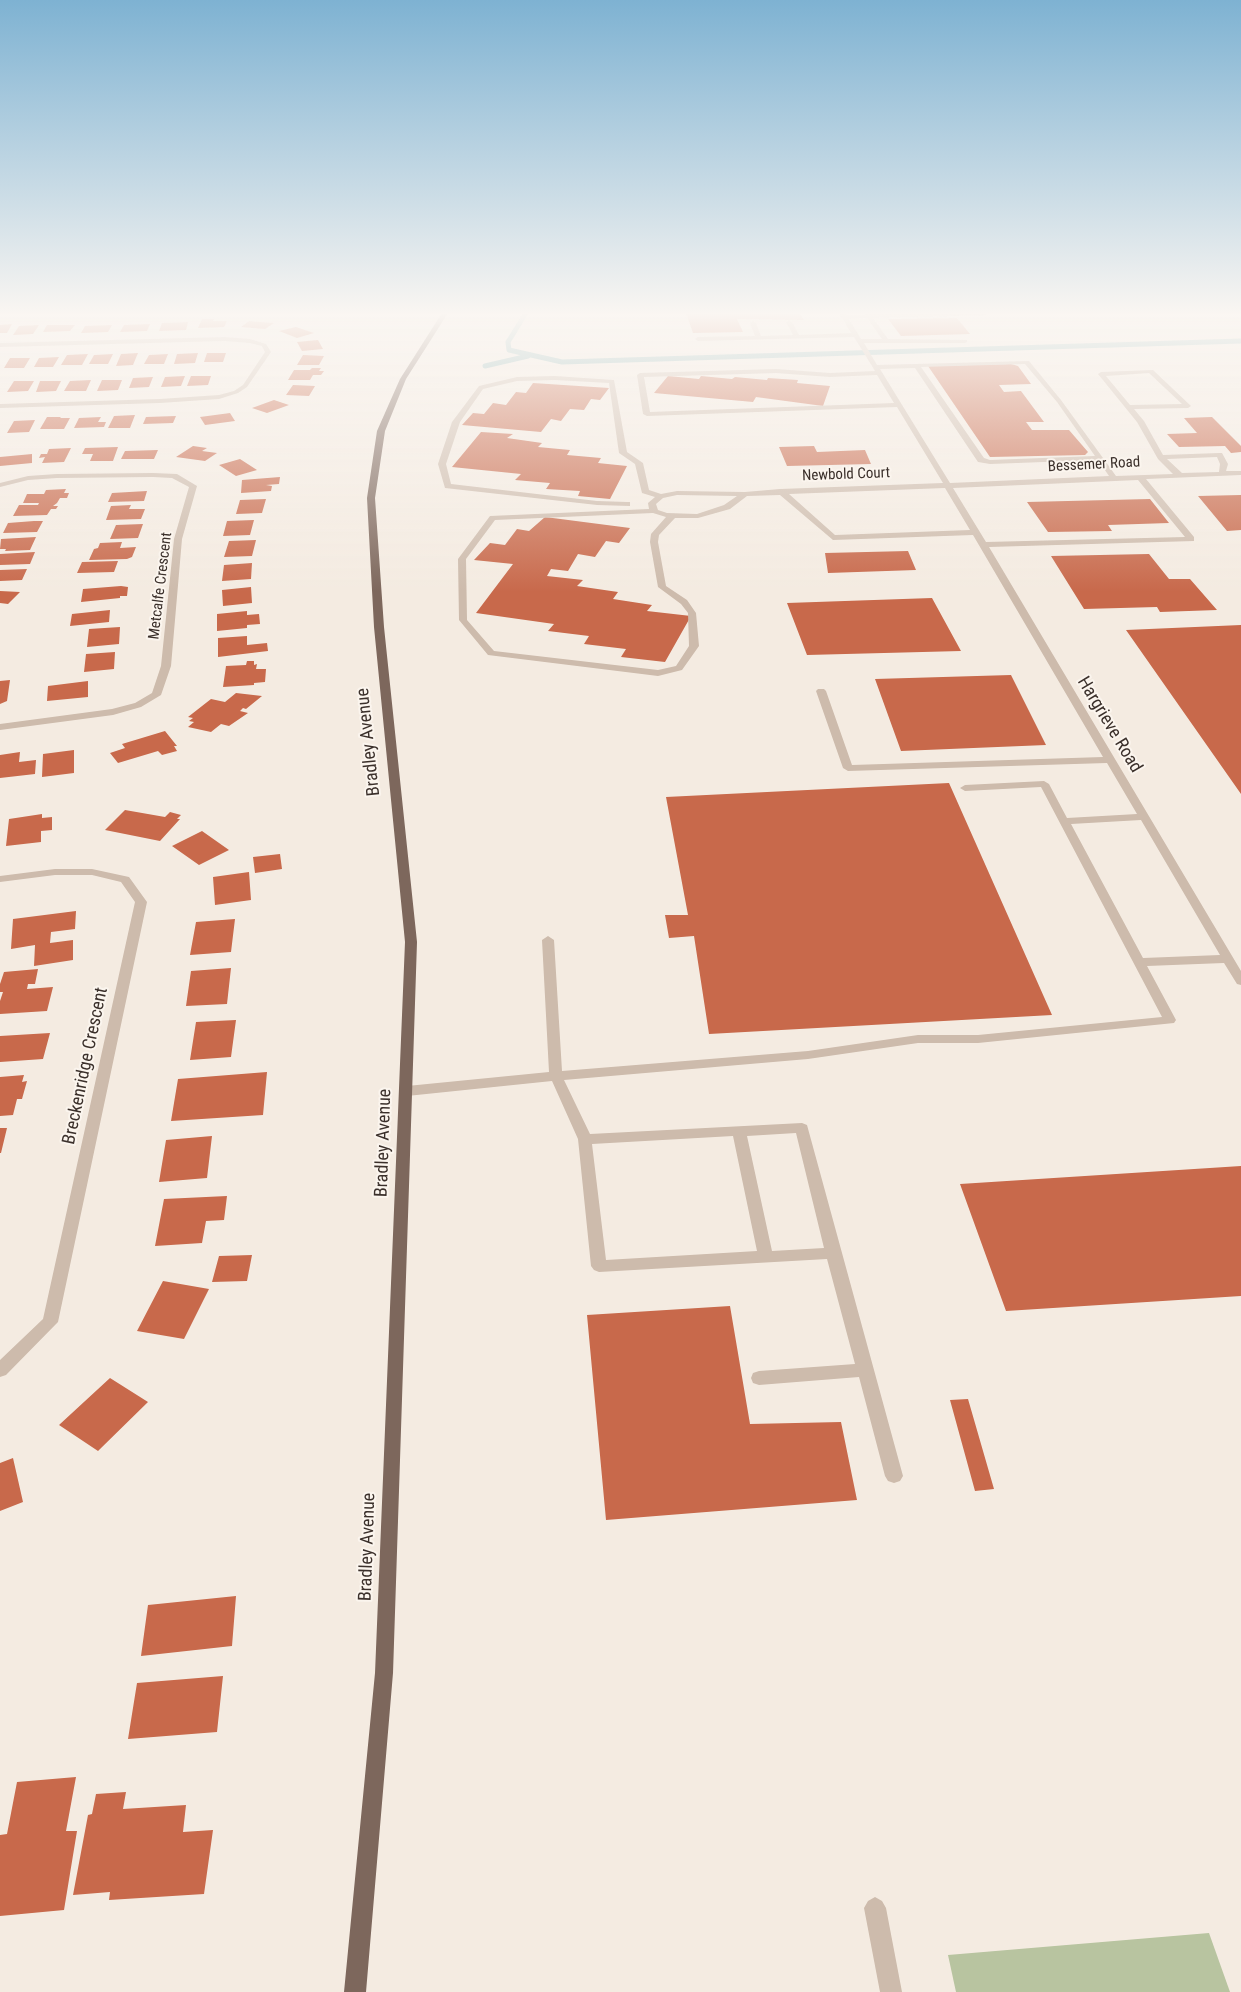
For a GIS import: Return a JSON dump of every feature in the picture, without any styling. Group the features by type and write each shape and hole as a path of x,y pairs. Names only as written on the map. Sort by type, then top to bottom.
{"main road":[{"name":"Bradley Avenue","path":"355,1992 384,1673 407,1092 411,942 379,627 371,498 381,431 392,406"}],"street":[{"path":"468,406 456,422 442,464 448,486 597,503 653,507 672,516 698,516 728,507 744,494"},
{"path":"615,406 622,453 639,463 645,491 661,496 653,507"},
{"path":"646,406 647,414 873,406"},
{"name":"Hargrieve Road","path":"901,406 1241,981"},
{"path":"944,406 981,460 990,462 1100,458"},
{"path":"1063,406 1114,478"},
{"path":"1128,408 1188,406"},
{"path":"1128,408 1140,421 1161,456 1179,475"},
{"path":"1161,456 1219,455 1224,464 1222,473"},
{"name":"Bessemer Road","path":"948,486 1241,473"},
{"name":"Metcalfe Crescent","path":"0,485 28,478 57,476 153,475 174,476 193,486 178,539 166,666 156,695 138,705 113,712 0,727"},
{"path":"983,545 1191,539 1140,477"},
{"name":"Newbold Court","path":"661,496 677,493 744,494 780,491 948,486"},
{"path":"780,491 833,538 976,532"},
{"path":"653,507 493,518 462,560 463,620 491,653 658,673 679,668 694,646 692,613 684,602 662,587 654,542 654,534 672,516"},
{"path":"821,691 848,768 1111,760"},
{"path":"407,1092 556,1076 808,1055 918,1039 978,1039 1170,1020 1044,784 965,788"},
{"path":"1063,821 1144,817"},
{"name":"Breckenridge Crescent","path":"0,879 55,872 92,872 125,879 141,902 50,1322 0,1370"},
{"path":"548,940 556,1076 585,1139 598,1266 833,1253"},
{"path":"1139,962 1228,959"},
{"path":"585,1139 802,1128 833,1253 894,1476"},
{"path":"739,1131 766,1257"},
{"path":"759,1378 865,1370"},
{"path":"875,1908 891,1992"}],"green space":[{"path":"1209,1933 1230,1992 956,1992 948,1955"}],"building":[{"path":"258,406 286,406 267,413 252,408"},
{"path":"491,406 587,406 584,410 570,409 561,421 551,419 541,432 462,425 473,413 484,414"},
{"path":"955,406 1032,406 1044,422 1026,422 1032,430 1069,430 1088,452 1085,455 990,457"},
{"path":"230,413 235,421 205,425 200,417"},
{"path":"135,415 130,428 108,428 114,416"},
{"path":"176,416 173,423 143,424 146,417"},
{"path":"47,417 70,418 64,429 40,429"},
{"path":"101,417 98,422 106,422 104,427 74,428 79,418"},
{"path":"1212,417 1241,446 1241,452 1231,453 1225,446 1179,447 1167,434 1197,433 1184,418"},
{"path":"35,420 29,432 7,433 14,421"},
{"path":"481,432 513,434 507,438 542,443 538,447 570,450 567,455 601,458 598,463 627,466 610,499 578,496 580,491 546,489 550,483 515,480 521,474 452,467"},
{"path":"193,446 207,448 202,451 217,453 205,461 176,457"},
{"path":"814,446 817,452 865,450 871,464 787,466 779,447"},
{"path":"118,447 113,461 90,461 93,454 82,454 85,448"},
{"path":"71,448 64,462 42,463 45,457 39,458 41,454 47,454 49,449"},
{"path":"158,450 154,459 121,459 125,451"},
{"path":"32,454 32,463 0,466 0,457"},
{"path":"240,459 257,470 236,476 219,465"},
{"path":"280,477 279,484 266,485 272,486 271,491 241,493 242,480"},
{"path":"66,489 64,493 69,493 67,498 60,498 53,506 58,506 56,509 51,509 47,515 13,516 19,505 38,505 39,503 23,503 27,494 44,494 46,490"},
{"path":"147,491 144,501 108,502 112,493"},
{"path":"1241,495 1241,530 1227,531 1198,496"},
{"path":"266,499 262,513 236,514 240,500"},
{"path":"1150,499 1169,523 1108,525 1112,531 1048,532 1027,502"},
{"path":"131,505 129,509 145,509 141,519 106,520 111,506"},
{"path":"545,517 630,528 619,543 606,541 595,557 578,554 568,571 551,569 547,576 583,580 577,586 618,592 613,599 652,605 647,611 691,616 665,662 621,657 626,649 584,644 589,636 548,631 554,624 476,613 513,564 474,560 490,543 505,545 517,529 529,531"},
{"path":"254,520 250,535 223,536 227,521"},
{"path":"43,521 37,532 3,533 8,523"},
{"path":"143,524 138,538 110,539 116,525"},
{"path":"36,537 30,550 5,551 6,549 0,549 1,539"},
{"path":"256,540 252,556 224,557 229,541"},
{"path":"122,542 120,548 136,547 132,557 127,559 89,560 94,549 98,548 100,543"},
{"path":"908,551 916,570 828,573 825,553"},
{"path":"35,552 30,564 0,565 0,554"},
{"path":"1149,554 1169,579 1190,579 1217,610 1160,612 1157,607 1084,609 1051,556"},
{"path":"118,561 114,572 77,573 82,562"},
{"path":"252,563 251,579 222,581 224,565"},
{"path":"27,569 22,580 0,581 0,570"},
{"path":"128,587 127,596 81,602 83,589"},
{"path":"251,587 252,603 223,606 222,590"},
{"path":"0,591 20,592 8,604 0,603"},
{"path":"932,598 961,651 807,655 787,603"},
{"path":"110,610 109,622 70,626 72,614"},
{"path":"247,611 247,615 259,614 260,624 247,625 247,628 217,631 217,614"},
{"path":"1241,625 1241,794 1126,630"},
{"path":"120,627 119,644 87,647 89,629"},
{"path":"247,636 247,645 267,643 268,651 218,657 218,638"},
{"path":"115,652 114,669 84,672 86,654"},
{"path":"247,661 254,661 254,665 257,664 256,669 266,669 265,682 254,683 254,685 223,687 226,666 246,665"},
{"path":"1011,675 1046,745 901,751 875,679"},
{"path":"10,680 7,701 0,704 0,681"},
{"path":"88,681 88,697 47,701 48,686"},
{"path":"236,693 262,696 246,709 243,708 240,711 248,713 229,726 221,724 211,732 188,727 194,722 189,721 193,718 188,717 211,699 225,702"},
{"path":"165,731 177,746 174,746 177,751 162,755 158,751 118,763 110,753 125,748 122,744"},
{"path":"74,750 74,773 42,777 43,754"},
{"path":"20,752 19,762 36,760 35,774 0,778 0,755"},
{"path":"949,783 1052,1015 709,1034 694,936 669,938 665,915 688,915 666,797"},
{"path":"125,810 165,817 170,812 181,815 177,819 180,819 160,841 105,830"},
{"path":"42,814 42,818 52,817 52,830 41,831 41,842 6,846 9,819"},
{"path":"202,831 229,850 199,865 172,846"},
{"path":"280,854 282,869 255,873 253,857"},
{"path":"249,872 251,900 215,905 213,877"},
{"path":"76,911 75,929 51,932 50,943 73,940 73,960 34,966 35,945 11,949 13,919"},
{"path":"235,919 231,952 190,955 196,922"},
{"path":"231,968 227,1004 186,1006 191,971"},
{"path":"38,969 35,984 28,984 27,989 53,987 47,1011 0,1014 0,1001 3,992 0,992 0,984 4,972"},
{"path":"236,1020 231,1057 190,1060 196,1022"},
{"path":"50,1033 43,1059 0,1062 0,1036"},
{"path":"267,1072 263,1115 171,1121 178,1079"},
{"path":"24,1075 22,1082 27,1081 22,1099 17,1099 13,1115 0,1116 0,1077"},
{"path":"0,1128 7,1128 1,1153 0,1153"},
{"path":"212,1136 207,1178 159,1182 166,1140"},
{"path":"1241,1166 1241,1296 1006,1311 960,1184"},
{"path":"227,1196 224,1220 206,1221 202,1243 155,1246 164,1199"},
{"path":"252,1255 247,1281 212,1282 219,1256"},
{"path":"163,1281 209,1289 184,1339 137,1331"},
{"path":"730,1306 750,1424 841,1422 857,1500 606,1520 587,1315"},
{"path":"110,1378 148,1402 98,1451 59,1425"},
{"path":"968,1399 994,1489 975,1491 950,1400"},
{"path":"13,1458 23,1502 0,1511 0,1463"},
{"path":"236,1596 232,1646 141,1656 148,1605"},
{"path":"223,1676 217,1732 128,1739 137,1683"},
{"path":"76,1777 66,1831 77,1831 64,1910 0,1916 0,1835 7,1834 17,1782"},
{"path":"126,1792 123,1809 186,1805 183,1832 213,1830 204,1894 109,1900 110,1892 73,1895 88,1815 92,1814 96,1794"}]}
